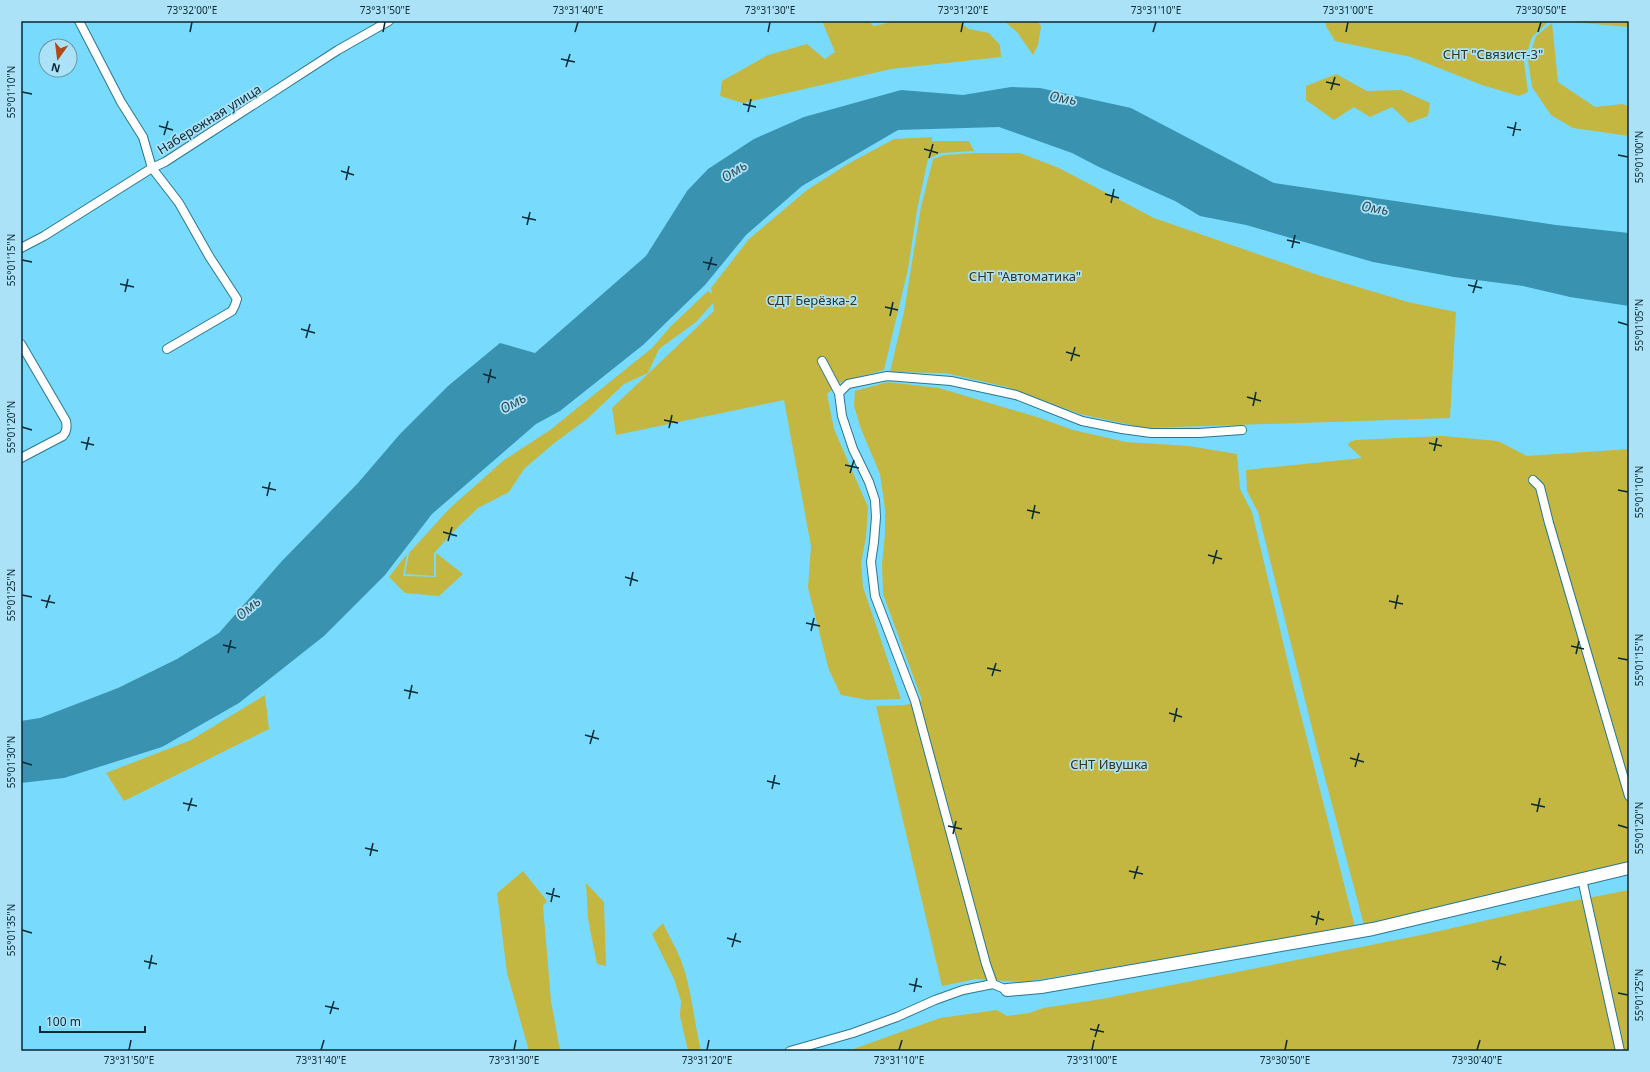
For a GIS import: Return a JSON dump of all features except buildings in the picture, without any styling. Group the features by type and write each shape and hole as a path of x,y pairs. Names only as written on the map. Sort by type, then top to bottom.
{"street":[{"path":"79,21 121,102 143,137 152,168 167,186 237,299 236,305 232,310 167,349"},
{"name":"Набережная улица","path":"21,248 44,236 152,168 165,162 338,50 388,21"},
{"path":"21,344 66,421 67,428 66,433 63,436 21,458"},
{"path":"822,361 839,393 842,416 853,449 869,482 875,500 876,516 871,562 875,596 915,701 986,964 993,984"},
{"path":"839,393 848,384 887,376 951,381 1016,396 1082,421 1122,429 1151,433 1199,433 1242,430"},
{"path":"1533,480 1540,486 1549,523 1629,796"},
{"path":"790,1051 853,1033 897,1017 934,1000 963,990 993,984 1007,990 1041,987 1373,929 1629,868"},
{"path":"1582,879 1620,1051"}],"green space":[{"path":"822,21 869,21 874,26 896,21 958,21 969,29 989,33 1000,45 1001,57 891,69 743,103 720,96 722,81 768,55 807,44 825,59 835,52"},
{"path":"1004,21 1037,21 1041,26 1038,45 1033,55 1017,32"},
{"name":"СНТ \"Связист-3\"","path":"1326,21 1549,21 1532,37 1524,62 1528,92 1519,96 1482,85 1411,57 1335,41 1326,26"},
{"name":"СНТ \"Связист-3\"","path":"1560,21 1629,21 1629,27"},
{"path":"1552,23 1558,82 1595,107 1622,104 1629,106 1629,136 1573,128 1551,115 1532,87 1528,61 1536,36"},
{"path":"1336,74 1367,91 1401,90 1430,103 1428,116 1409,123 1392,107 1370,117 1354,107 1334,120 1306,100 1306,86"},
{"name":"СДТ Берёзка-2","path":"932,137 932,141 969,141 974,151 941,153 928,159 917,210 908,269 884,370 843,381 827,394 834,429 868,507 866,537 861,563 863,587 901,699 868,700 841,695 829,670 808,588 811,546 784,400 616,435 612,408 714,311 713,303 696,322 659,349 648,373 624,384 587,419 553,444 524,469 509,492 478,508 458,527 434,553 434,576 405,574 409,553 450,508 504,460 550,430 652,348 671,326 708,291 712,294 711,288 749,239 807,190 846,165 894,139"},
{"name":"СНТ \"Автоматика\"","path":"1020,153 1059,168 1154,218 1318,275 1408,302 1456,312 1450,418 1145,428 1080,414 1007,387 946,373 890,372 904,312 921,207 933,159 945,155"},
{"name":"СНТ Ивушка","path":"888,382 939,388 1037,417 1073,430 1126,442 1189,446 1237,454 1240,489 1252,512 1293,684 1355,927 1024,982 976,979 942,986 876,706 905,705 922,700 883,594 882,564 885,534 885,509 880,474 861,429 854,406 855,391"},
{"path":"1443,436 1498,441 1527,456 1629,449 1629,862 1364,925 1317,748 1258,512 1247,491 1246,470 1362,458 1348,445 1350,442 1355,440"},
{"path":"436,553 463,574 439,596 405,593 389,577 407,554 403,576 436,577"},
{"path":"265,695 269,729 124,801 106,773 191,740"},
{"path":"523,871 547,901 543,906 551,1001 561,1051 529,1051 507,973 497,893"},
{"path":"586,883 604,902 606,966 597,964 588,919"},
{"path":"1629,890 1629,1051 848,1051 940,1018 997,1010 1007,1016 1029,1013 1043,1008 1102,999 1426,934 1562,903"},
{"path":"663,923 682,963 691,996 701,1051 688,1051 680,1016 681,1001 674,979 652,934"}],"water":[{"name":"Омь","path":"1011,87 1040,88 1131,108 1274,183 1556,225 1629,233 1629,306 1570,297 1523,286 1454,277 1373,262 1246,225 1200,216 1175,201 1099,167 1072,153 999,127 898,130 802,186 746,235 705,285 643,345 560,411 536,424 432,514 385,575 324,636 239,703 162,747 64,778 21,783 21,721 40,718 118,688 177,659 219,633 281,562 358,483 400,434 448,386 500,343 535,353 646,256 687,191 708,169 754,139 804,117 901,90 963,95"}]}
